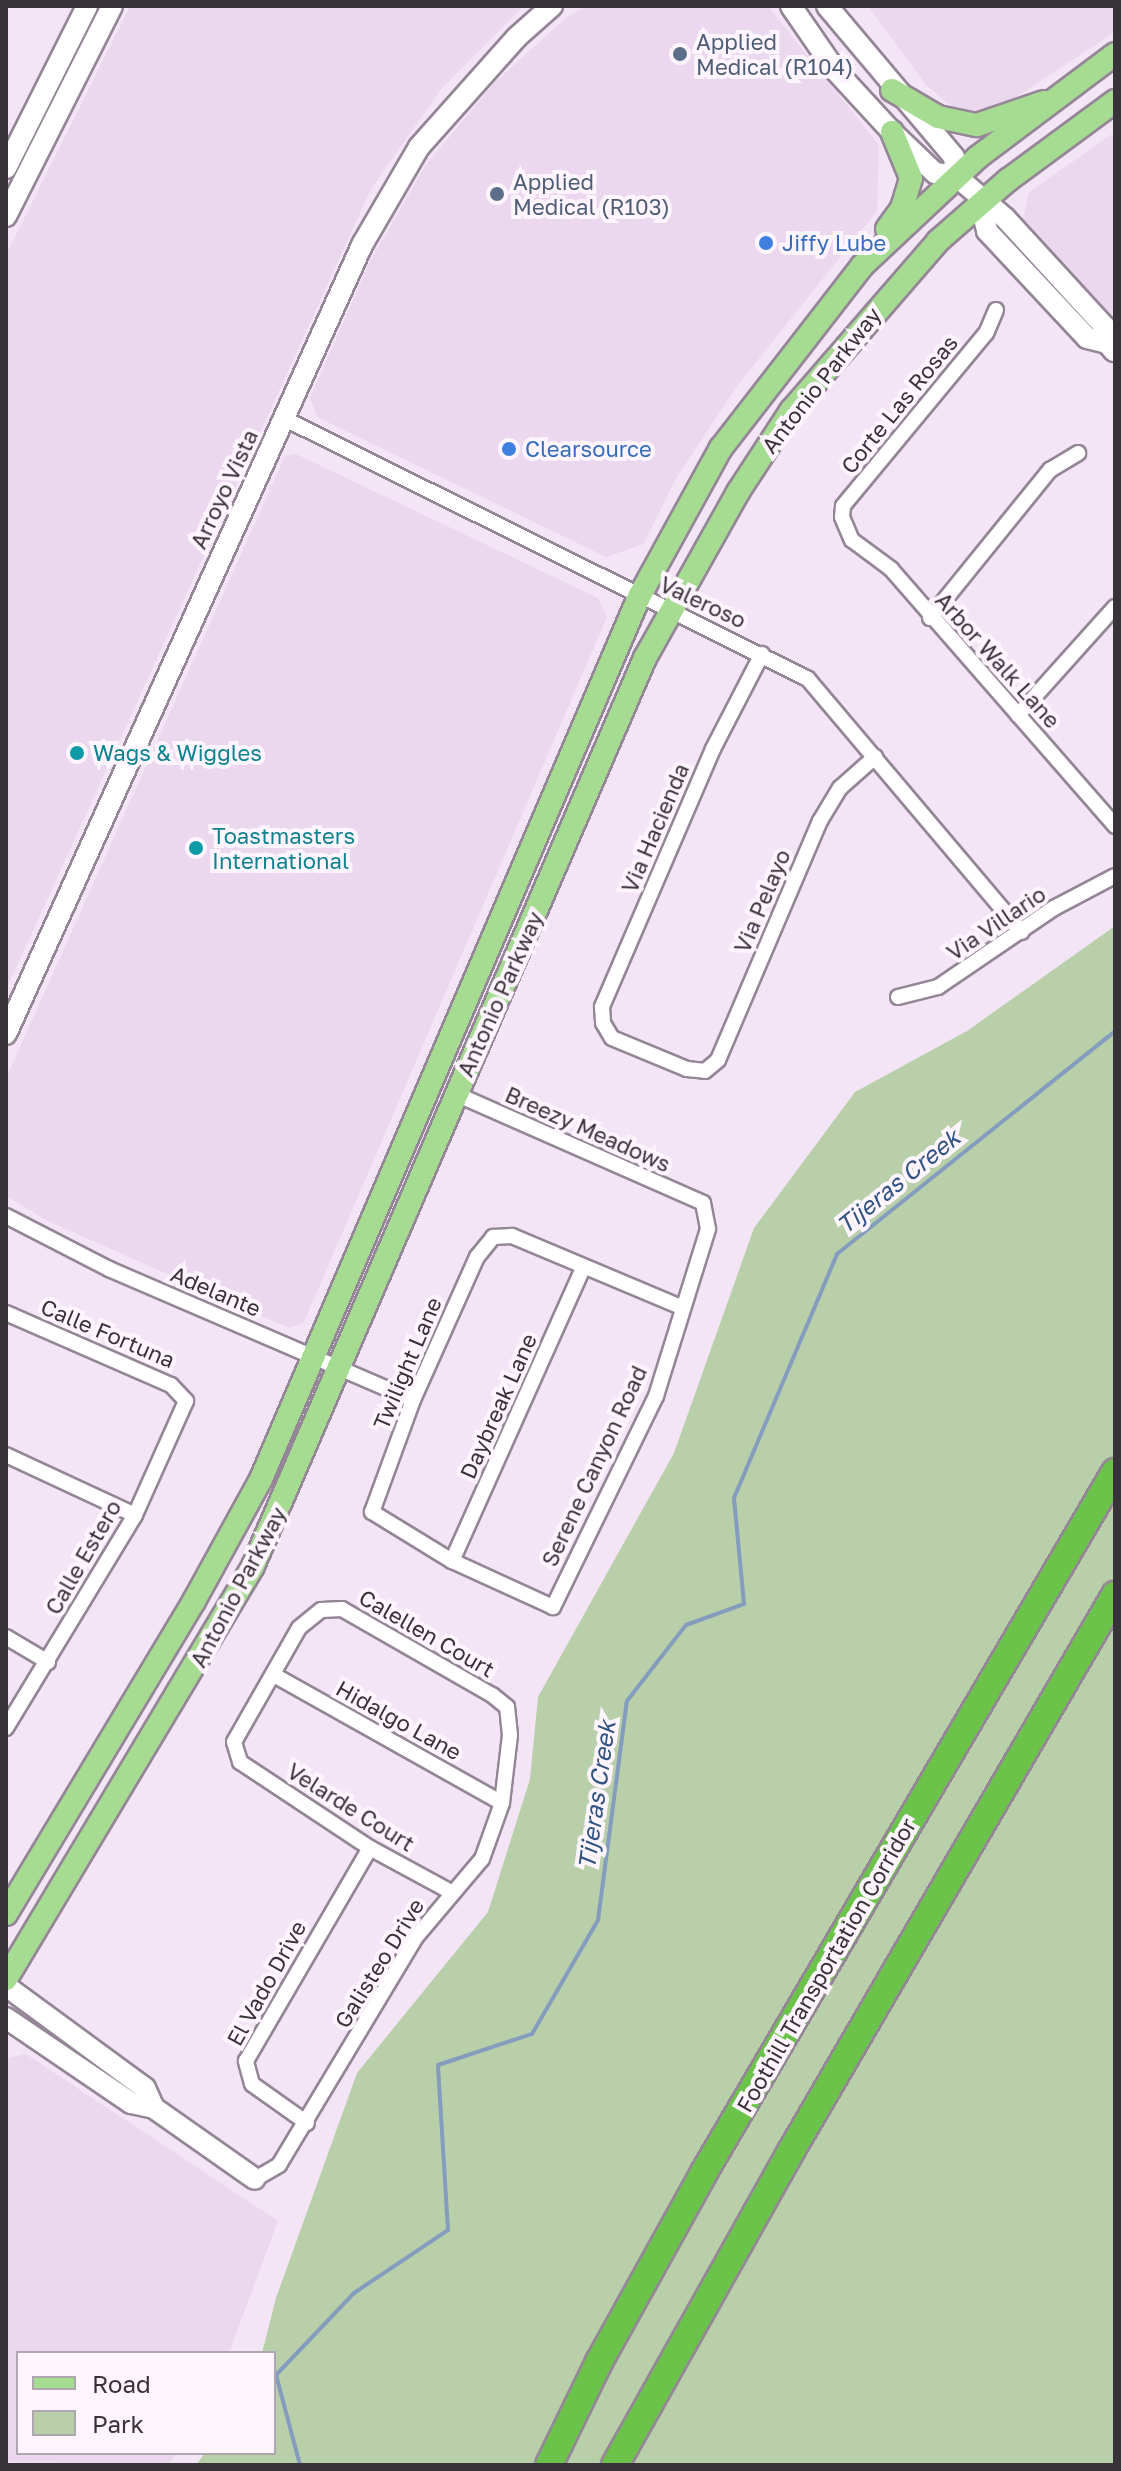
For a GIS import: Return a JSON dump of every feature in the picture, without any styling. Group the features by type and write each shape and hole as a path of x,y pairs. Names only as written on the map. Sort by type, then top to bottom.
{"highway":[{"name":"Foothill Transportation Corridor","path":"549,2465 599,2362 703,2174 1115,1472"},
{"path":"615,2465 790,2153 1115,1595"}],"main road":[{"path":"6,168 87,6"},
{"path":"55,119 57,95 99,6"},
{"path":"6,216 112,6"},
{"name":"Arroyo Vista","path":"6,1034 362,245 419,147 517,37 552,6"},
{"path":"791,6 835,70 892,132 935,173 956,176"},
{"path":"827,6 892,90 954,157 956,176 980,202 987,231 1087,338 1111,347"},
{"name":"Antonio Parkway","path":"6,1914 230,1540 639,597 721,448 862,266 956,176 1045,102 1115,54"},
{"path":"892,90 938,117 977,125 1045,102"},
{"name":"Antonio Parkway","path":"6,1979 229,1613 340,1369 456,1094 669,610 791,411 891,293 980,202 1115,101"},
{"path":"862,266 909,193 911,169 892,132"},
{"path":"6,1986 145,2088 154,2108"},
{"path":"6,2018 131,2103 154,2108 255,2179"}],"street":[{"name":"Corte Las Rosas","path":"845,527 843,506 986,333 996,310"},
{"name":"Valeroso","path":"283,418 808,679 1022,932"},
{"path":"930,618 1050,470 1078,453"},
{"name":"Arbor Walk Lane","path":"845,527 852,540 891,569 930,618 1115,826"},
{"path":"1018,715 1115,607"},
{"name":"Via Hacienda","path":"705,1071 687,1069 612,1038 603,1023 602,1007 713,749 762,654"},
{"name":"Via Pelayo","path":"705,1071 718,1060 820,821 840,788 875,757"},
{"name":"Via Villario","path":"898,997 938,987 1115,876"},
{"name":"Breezy Meadows","path":"456,1094 703,1203"},
{"name":"Serene Canyon Road","path":"452,1561 553,1607 656,1396 681,1307 708,1229 703,1203"},
{"name":"Adelante","path":"6,1216 109,1269 413,1400"},
{"name":"Twilight Lane","path":"452,1561 372,1512 413,1400 477,1257 493,1237 512,1236 583,1268"},
{"path":"583,1268 681,1307"},
{"name":"Daybreak Lane","path":"452,1561 583,1268"},
{"name":"Calle Fortuna","path":"6,1313 171,1385 186,1401"},
{"name":"Calle Estero","path":"6,1728 135,1515 186,1401"},
{"path":"6,1455 135,1515"},
{"name":"Calellen Court","path":"274,1675 299,1628 321,1610 342,1609 507,1707"},
{"path":"6,1637 48,1662"},
{"name":"Velarde Court","path":"274,1675 234,1742 240,1762 370,1848 451,1892"},
{"name":"Hidalgo Lane","path":"274,1675 502,1803"},
{"name":"Galisteo Drive","path":"255,2179 279,2165 416,1937 482,1859 502,1803 510,1735 507,1707"},
{"name":"El Vado Drive","path":"307,2123 252,2084 246,2061 370,1848"}],"shaded area":[{"path":"130,6 524,6 442,88 371,189 6,990 6,255"},
{"path":"587,6 768,6 879,145 877,211 737,386 675,480 644,544 606,557 317,417 310,398 369,263 425,166 494,83 568,16"},
{"path":"868,6 1115,6 1115,32 1001,107 969,113 953,108 926,85"},
{"path":"1115,132 1115,324 1023,219 1029,192"},
{"path":"296,454 598,598 607,617 304,1322 289,1328 48,1221 6,1196 6,1078 285,456"},
{"path":"26,2054 278,2221 230,2351 16,2351 16,2455 176,2455 168,2465 6,2462 6,2058"}],"green space":[{"path":"1115,926 1115,2465 196,2465 204,2455 276,2455 276,2351 263,2351 276,2298 357,2073 488,1912 530,1779 538,1697 674,1453 754,1228 855,1092 967,1031"}],"waterway":[{"name":"Tijeras Creek","path":"300,2465 276,2375 354,2293 448,2230 438,2065 532,2034 598,1920 627,1701 686,1625 744,1604 734,1498 837,1254 1115,1031"}],"place":[{"name":"Applied Medical (R104)","path":"680,54"},
{"name":"Applied Medical (R103)","path":"497,194"},
{"name":"Jiffy Lube","path":"766,243"},
{"name":"Clearsource","path":"509,449"},
{"name":"Wags & Wiggles","path":"77,753"},
{"name":"Toastmasters International","path":"196,848"}]}
